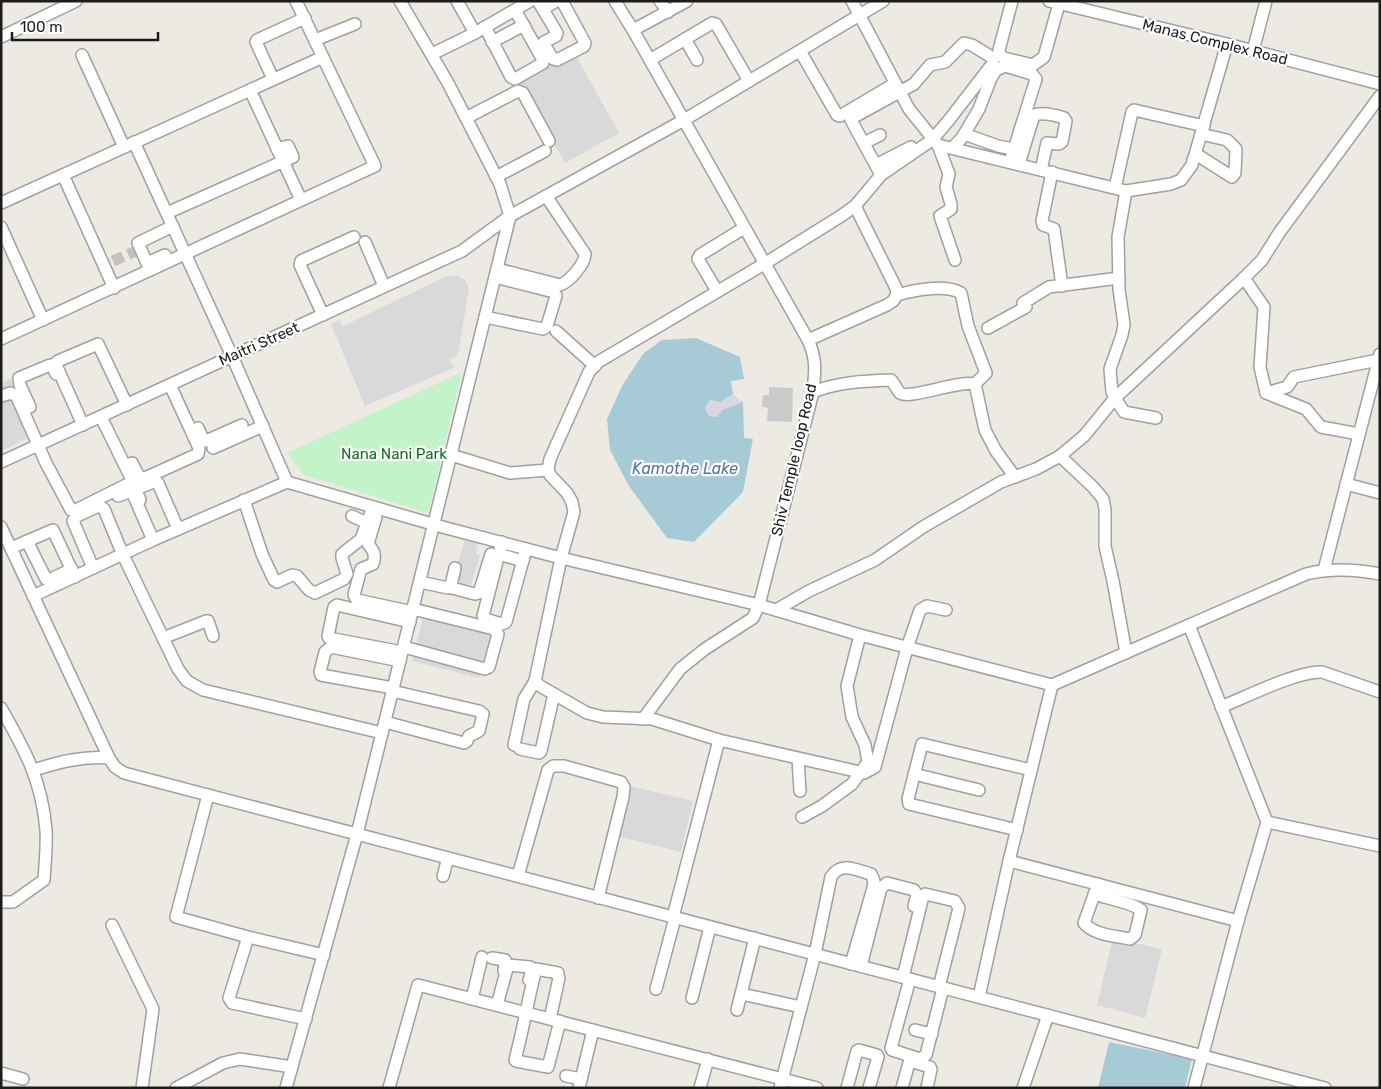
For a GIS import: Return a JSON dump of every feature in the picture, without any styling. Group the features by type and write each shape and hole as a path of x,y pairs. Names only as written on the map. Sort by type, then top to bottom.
{"street":[{"path":"1,38 76,1"},
{"path":"148,268 186,254 375,166 296,1"},
{"path":"286,1088 357,834 510,216 496,177 466,118 432,54 400,1"},
{"path":"458,1 480,30 492,42 511,77 515,79 543,63 544,60 516,10"},
{"path":"432,54 480,30 530,1"},
{"path":"556,1 540,5 556,33 556,36 544,42 544,44 554,59 557,60 584,46 585,43 562,1"},
{"name":"Shiv Temple loop Road","path":"615,1 808,340 815,358 813,392 759,605"},
{"path":"660,1 668,12"},
{"path":"633,30 687,1"},
{"path":"852,1 909,109 935,142 949,174 946,188 951,209 940,216 955,260"},
{"name":"Maitri Street","path":"1,462 462,251 510,216 684,120 884,1"},
{"path":"1012,1 999,50 1000,55 1004,58 1033,65 1044,57 1054,2"},
{"path":"1253,51 1266,1"},
{"name":"Manas Complex Road","path":"1054,2 1380,84"},
{"path":"273,79 256,42 257,40 305,18"},
{"path":"650,60 712,23 716,24 749,80"},
{"path":"315,40 355,24"},
{"path":"492,42 524,25"},
{"path":"685,39 697,60"},
{"path":"800,51 838,115 897,88 914,84 930,65 945,62 964,43 972,45 993,58 992,64 935,142 879,170"},
{"path":"935,142 952,148 1121,190 1171,184 1181,180 1190,168 1196,154 1227,44"},
{"path":"82,55 167,213 287,482"},
{"path":"1,203 323,57"},
{"path":"952,148 964,134 979,109 996,70 1005,66 1032,74 1036,78 1013,149 1014,163"},
{"path":"879,170 851,120 897,88"},
{"path":"250,90 301,200"},
{"path":"466,118 518,91 523,93 547,146 496,177"},
{"path":"776,610 875,560 923,527 1001,482 1036,469 1060,456 1084,436 1115,398 1262,260 1279,232 1380,96"},
{"path":"1156,418 1124,412 1112,392 1110,370 1124,325 1119,278 1118,236 1121,190 1132,112 1134,110 1202,130 1227,140 1236,149 1235,173 1232,177 1196,154"},
{"path":"1014,163 1034,115 1051,115 1064,118 1066,121 1062,142 1059,144 1047,143 1042,221 1043,225 1054,229 1062,286"},
{"path":"964,134 998,146 1013,149"},
{"path":"864,143 880,135"},
{"path":"554,694 541,751 539,753 517,747 524,699 535,681 561,558 574,512 572,502 567,493 550,475 548,470 550,459 589,372 598,362 842,216 855,206 879,170 911,147"},
{"path":"167,213 283,162"},
{"path":"63,175 109,264 114,288"},
{"path":"496,273 560,285 565,284 585,260 585,254 546,196"},
{"path":"855,206 896,288 897,295"},
{"path":"148,268 138,242 173,226"},
{"path":"1,227 43,320"},
{"path":"717,291 698,259 700,255 744,228"},
{"path":"323,315 300,265 301,261 354,237"},
{"path":"365,242 384,286"},
{"path":"136,250 148,268"},
{"path":"1,340 114,288 148,268 165,254"},
{"path":"485,317 543,329 547,326 556,296 554,292 496,273"},
{"path":"988,328 1026,307 1024,302 1049,288 1119,278"},
{"path":"1244,278 1264,307 1260,367 1266,393"},
{"path":"808,340 887,305 897,295 919,289 956,290 961,293 964,300 968,326 986,373 975,384"},
{"path":"556,332 595,366"},
{"path":"81,425 57,367 56,362 58,361 98,344 126,405"},
{"path":"1266,393 1287,387 1294,377 1379,357 1377,375 1359,434 1324,570"},
{"path":"81,425 52,365 47,365 21,377 18,381 69,510 76,510 132,482 132,478 104,415"},
{"path":"813,392 849,382 891,380 900,393 910,396 968,382 975,384"},
{"path":"104,415 141,478 194,457 198,454 199,448 173,383"},
{"path":"173,383 203,439 209,441 242,425"},
{"path":"975,384 984,430 996,451 1015,477"},
{"path":"1,396 8,393 17,397 42,444"},
{"path":"1266,393 1306,408 1321,427 1359,434"},
{"path":"213,448 263,426"},
{"path":"451,455 510,473 548,470"},
{"path":"1060,456 1093,487 1103,500 1105,509 1105,546 1126,653"},
{"path":"180,528 160,477 182,466"},
{"path":"155,539 137,493 138,488 152,481 158,484 180,528"},
{"path":"27,541 46,579 51,579 93,568 287,482 498,542 759,605 906,648 1052,685 1306,574 1342,569 1380,574"},
{"path":"1346,484 1380,493"},
{"path":"155,539 133,494 130,492 110,501 110,507 127,553 182,675 203,690 464,743 469,736 479,731 483,714 479,711 393,689 321,674 325,652 331,648 402,653"},
{"path":"244,500 263,545 274,580 277,582 292,575 297,576 309,590 315,593 344,579 347,574 342,554 361,539 367,523 376,508"},
{"path":"93,568 73,521 77,516 99,506 102,507 127,553"},
{"path":"376,508 368,544 375,553 375,558 372,564 361,569 354,595 357,600 412,615"},
{"path":"352,516 367,523"},
{"path":"1,527 109,758 115,767 124,774 1325,1088"},
{"path":"11,548 53,530 74,573"},
{"path":"498,542 498,554 483,616 502,624 506,622 526,549"},
{"path":"455,568 450,585 452,588 475,594 479,593 498,542"},
{"path":"498,554 523,561"},
{"path":"33,596 74,573"},
{"path":"420,582 448,588"},
{"path":"337,605 412,615 494,629 498,634 489,668 485,669 402,653 329,638 328,636 334,607 337,605"},
{"path":"643,719 680,669 705,649 753,618 759,605"},
{"path":"535,681 540,686 587,713 603,717 652,719 719,740 860,773 870,771 875,767 906,648 920,610 927,606 946,610"},
{"path":"164,638 206,621 213,636"},
{"path":"1190,625 1267,822 1238,921 1194,1088"},
{"path":"802,817 822,806 852,784 868,762 865,745 852,717 847,686 860,635"},
{"path":"1221,707 1296,677 1314,672 1322,672 1380,692"},
{"path":"979,997 1009,861 1052,685"},
{"path":"1,708 34,770 40,789 46,830 44,880 13,902 1,902"},
{"path":"656,989 719,740"},
{"path":"1017,830 909,804 908,799 922,744 926,743 1031,770"},
{"path":"34,770 64,760 92,757 109,758"},
{"path":"798,759 800,791"},
{"path":"518,876 548,770 553,766 564,766 621,782 624,787 624,796 598,898"},
{"path":"914,774 979,790"},
{"path":"208,795 176,917 248,937 324,954"},
{"path":"1267,822 1380,846"},
{"path":"444,876 448,858"},
{"path":"1009,861 1096,889 1136,905 1141,910 1135,934 1130,939 1088,929 1084,923 1096,889"},
{"path":"781,1083 815,954 831,877 836,870 844,867 871,874 874,881 856,965"},
{"path":"856,965 882,888 887,883 914,890 916,895 904,977"},
{"path":"1096,889 1238,921"},
{"path":"926,894 955,901 959,908 941,987 926,1055 920,1059 892,1050 890,1048 904,977 923,896 926,894"},
{"path":"112,925 153,1008 142,1088"},
{"path":"694,997 712,927"},
{"path":"248,937 229,998 232,1003 306,1019"},
{"path":"758,939 746,995 740,1011 758,939"},
{"path":"472,999 487,958 505,960 506,963 496,1005"},
{"path":"496,1005 508,965 530,967 532,969 516,1061 548,1067 558,1021"},
{"path":"524,1012 536,969 558,976 558,1021 550,1070"},
{"path":"389,1088 418,985 708,1059 781,1083 817,1088"},
{"path":"746,995 801,1007"},
{"path":"1023,1088 1048,1015"},
{"path":"566,1076 580,1083 593,1030"},
{"path":"915,1030 932,1034"},
{"path":"847,1088 859,1050 877,1055 878,1057 869,1088"},
{"path":"176,1088 223,1063 240,1059 292,1067"},
{"path":"700,1088 708,1059"},
{"path":"901,1088 910,1061 930,1067 927,1088"},
{"path":"901,1088 906,1064"},
{"path":"1,1073 23,1079"}],"shaded area":[{"path":"575,54 619,133 565,163 519,82"},
{"path":"457,275 465,280 469,288 458,355 449,360 455,367 365,406 331,324 339,320 343,326 445,277"},
{"path":"11,379 37,434 1,451 1,383"},
{"path":"769,387 793,388 792,422 767,421 768,408 762,407 763,395 769,395"},
{"path":"733,394 743,402 722,410 717,417 709,416 705,407 710,400 720,402"},
{"path":"466,537 478,540 476,554 480,556 471,585 452,580"},
{"path":"424,614 492,634 479,678 412,661"},
{"path":"630,786 693,801 681,852 616,836"},
{"path":"1113,938 1162,949 1145,1018 1097,1005"}],"green space":[{"name":"Nana Nani Park","path":"462,372 428,513 304,475 287,453"}],"water":[{"name":"Kamothe Lake","path":"696,338 740,357 744,379 731,381 733,394 720,402 710,400 705,408 709,416 717,417 722,410 743,402 744,438 753,439 743,492 694,542 667,538 629,486 610,450 607,419 623,384 643,354 662,340"},
{"path":"1109,1042 1192,1059 1185,1088 1098,1088"}],"tunnel":[{"path":"113,261 136,251"}]}
